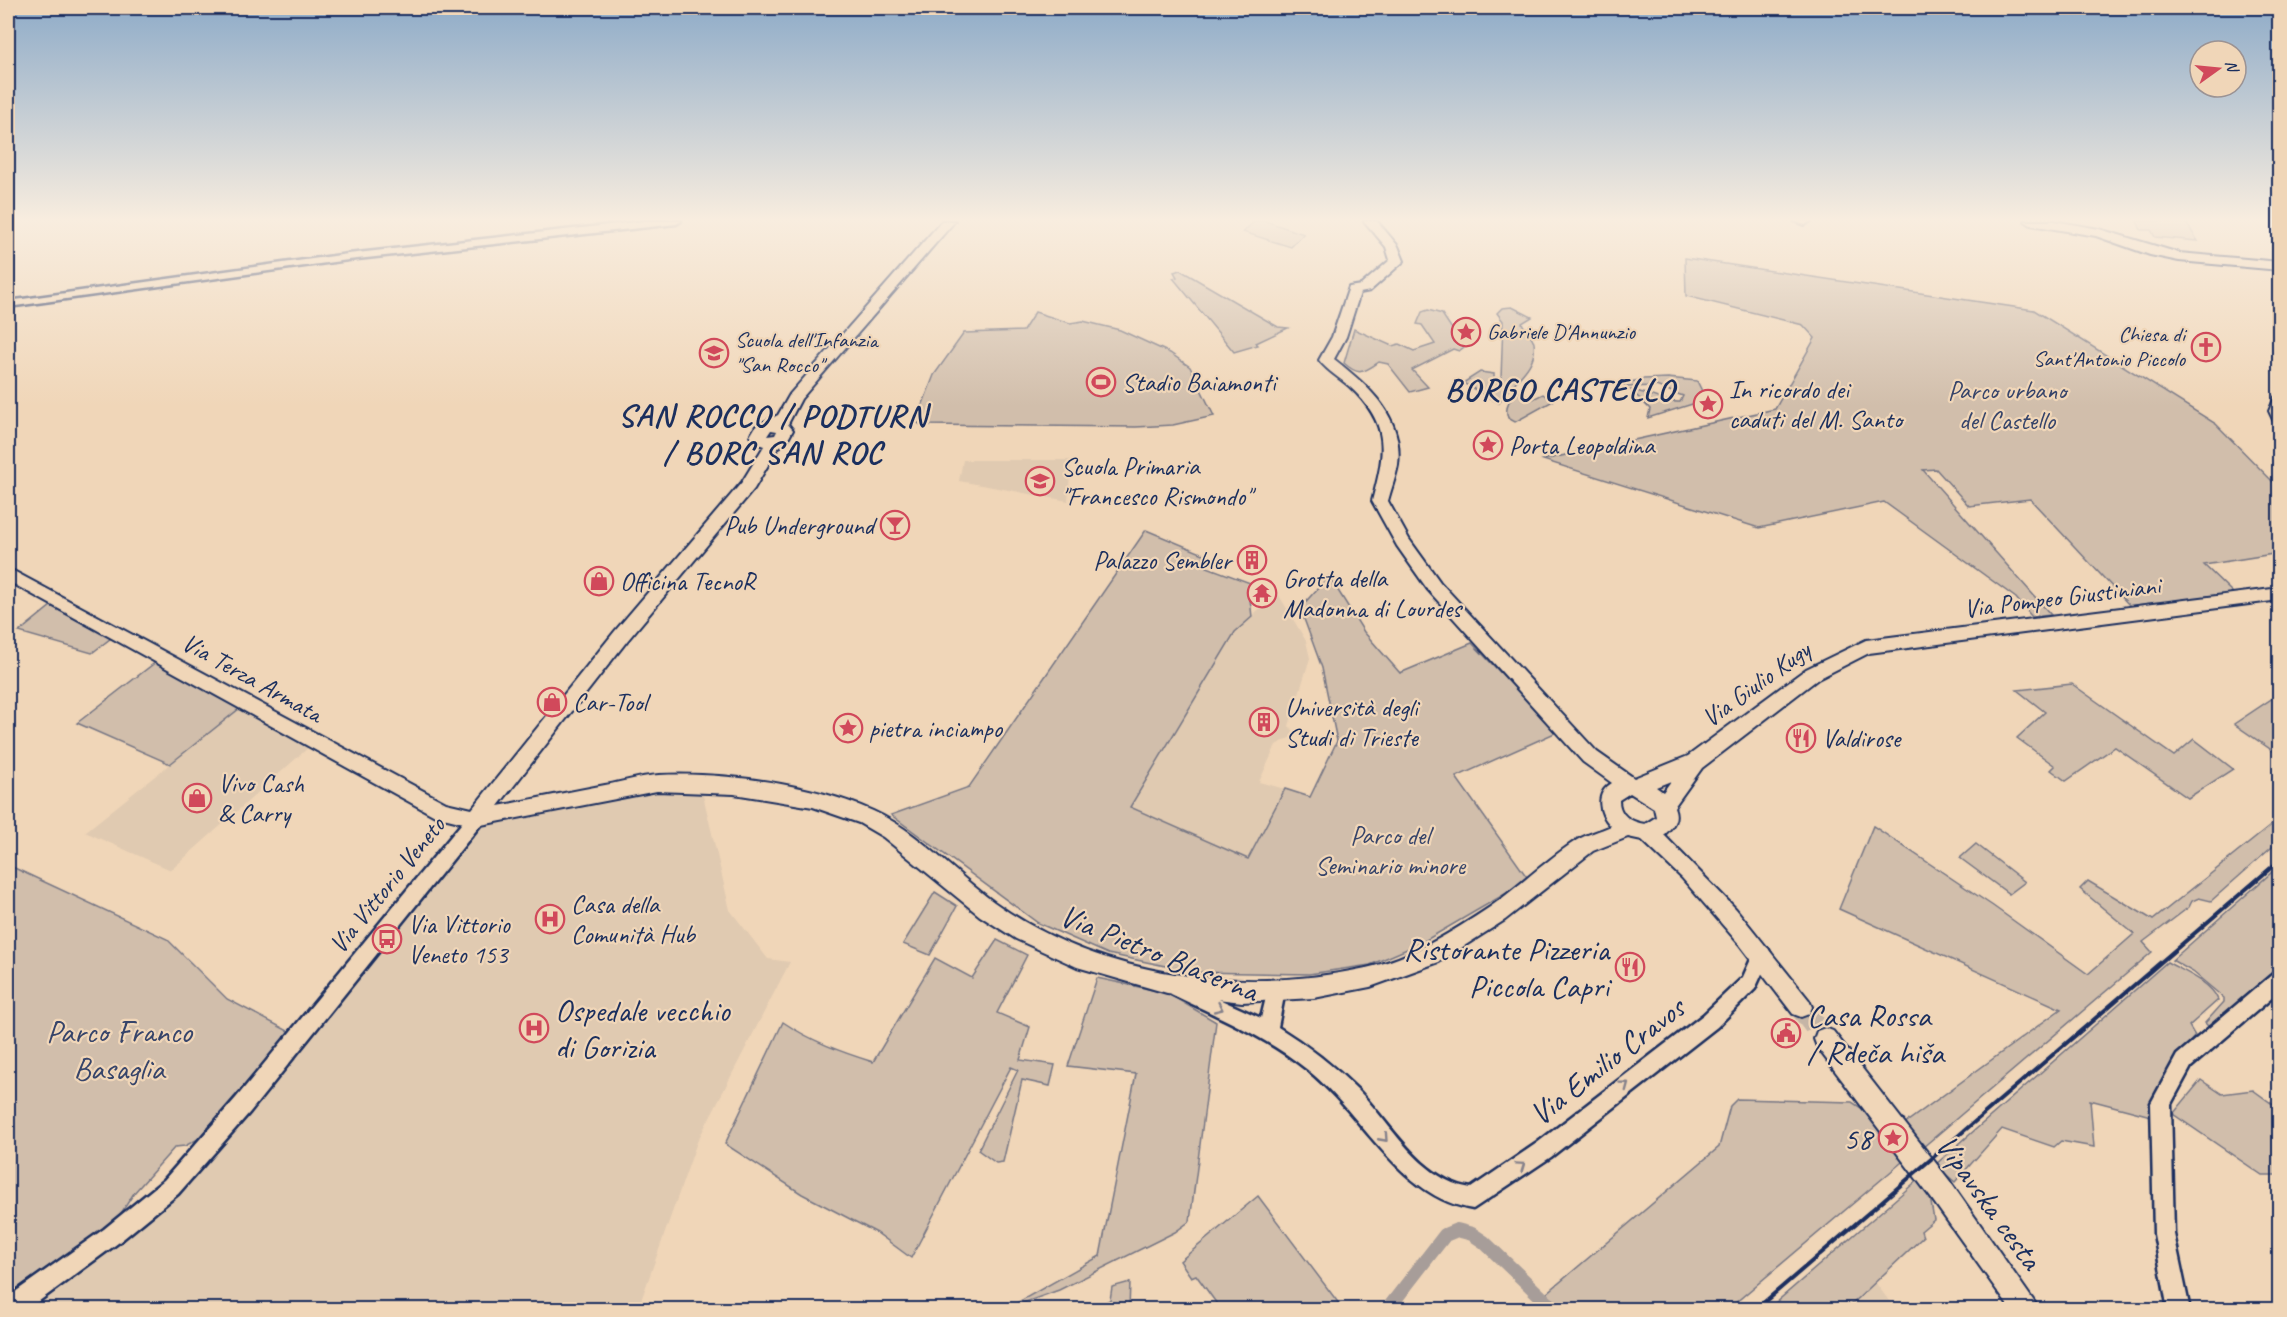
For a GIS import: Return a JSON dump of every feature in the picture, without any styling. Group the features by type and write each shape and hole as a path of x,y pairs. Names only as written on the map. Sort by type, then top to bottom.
{"main road":[{"name":"Via Vittorio Veneto","path":"476,818 621,636 748,485 795,397 894,282"},
{"path":"1372,282 1365,288 1354,290 1339,337 1326,360 1378,405 1392,435 1390,465 1380,501 1403,542 1434,586 1590,757 1634,786 1650,791 1651,822 1679,860 1762,954 1801,1007"},
{"path":"2280,400 2276,411 2280,421"},
{"name":"Via Terza Armata","path":"8,574 442,810 476,818"},
{"name":"Via Pompeo Giustiniani","path":"1852,653 1882,644 2280,594"},
{"name":"Via Giulio Kugy","path":"1610,802 1618,788 1634,786 1695,762 1812,674 1852,653"},
{"path":"1590,757 1615,819 1651,822"},
{"name":"Via Giulio Kugy","path":"1651,822 1695,762"},
{"name":"Via Pietro Blaserna","path":"476,818 624,788 683,783 734,786 813,799 866,817 890,831 987,909 1024,932 1085,960 1167,983"},
{"path":"1586,845 1610,802"},
{"path":"1167,983 1242,992 1276,991 1314,988 1370,977 1431,955 1498,913 1586,845 1651,822"},
{"name":"Vipavska cesta","path":"1825,1039 2027,1310"}],"street":[{"path":"8,304 165,282"},
{"name":"Via Vittorio Veneto","path":"8,1310 111,1236 171,1187 243,1105 476,818"},
{"name":"Via Emilio Cravos","path":"1473,1199 1544,1150 1710,1021 1749,983 1762,954"},
{"path":"2179,1310 2164,1234 2162,1103 2184,1061 2280,979"},
{"name":"Via Pietro Blaserna","path":"1167,983 1268,1031 1325,1074 1364,1111 1401,1156 1459,1198 1473,1199"},
{"path":"1268,1031 1276,991"}],"shaded area":[{"path":"963,460 1071,460 1068,501 959,481"},
{"path":"1277,592 1306,641 1310,658 1289,726 1294,731 1293,736 1276,745 1259,782 1285,789 1248,859 1129,807 1235,632"},
{"path":"240,708 309,747 171,870 85,832"},
{"name":"Ospedale vecchio di Gorizia","path":"702,791 730,910 768,959 790,962 697,1142 638,1309 15,1310 169,1195 479,824 651,793"},
{"path":"1875,1282 1895,1309 1847,1309"}],"green space":[{"path":"1177,282 1201,282 1278,327 1288,328 1256,343 1258,345 1234,352"},
{"name":"Parco urbano del Castello","path":"1686,282 1849,282 2034,310 2216,424 2279,488 2279,553 2204,565 2234,594 2130,606 2030,499 1969,506 1936,469 1923,470 2051,615 2032,617 2016,598 1884,502 1759,528 1543,460 1775,409 1815,338 1803,325 1686,296"},
{"path":"1512,307 1532,317 1522,323 1533,340 1534,352 1532,361 1499,403 1463,383 1480,372 1494,374 1494,379 1501,379 1503,321 1497,313 1502,308"},
{"path":"1428,310 1442,314 1464,347 1459,351 1453,349 1412,370 1428,387 1410,392 1388,364 1379,362 1362,372 1344,363 1354,329 1392,346 1399,344 1414,351 1435,344 1422,325 1417,324 1422,312"},
{"path":"1035,312 1070,323 1083,321 1120,330 1170,353 1190,367 1214,416 1173,425 1136,427 921,425 913,420 916,414 919,414 934,375 964,333 1023,331"},
{"path":"1668,378 1697,381 1702,391 1699,402 1648,418 1650,409 1631,390 1673,402 1680,402 1683,396 1656,386 1626,387 1623,384 1643,379"},
{"path":"1521,391 1533,399 1543,394 1553,401 1515,422 1508,418 1507,406 1511,399"},
{"name":"Parco del Seminario minore","path":"1146,530 1206,555 1199,564 1253,584 1249,590 1252,617 1235,632 1130,807 1248,859 1285,789 1310,797 1337,741 1322,668 1300,608 1329,576 1364,632 1400,673 1472,643 1557,732 1456,777 1529,880 1421,943 1370,965 1309,974 1194,972 1108,954 1038,923 891,815 969,787"},
{"path":"51,606 111,638 92,653 19,632"},
{"path":"156,662 240,708 170,764 77,723"},
{"path":"2072,684 2174,756 2194,739 2233,769 2188,798 2115,747 2066,781 2051,770 2055,766 2017,738 2045,712 2017,690"},
{"path":"2279,694 2279,755 2234,724"},
{"path":"2279,819 2279,841 2211,901 2199,898 2192,901 2189,907 2143,942 2152,952 1922,1148 1904,1124 2061,1009 1839,909 1873,826 1993,906 2088,974 2134,934 2080,889 2088,881 2153,920"},
{"path":"1976,844 2025,882 2009,894 1960,858"},
{"name":"Parco Franco Basaglia","path":"8,865 167,939 227,999 290,1032 198,1139 185,1146 175,1147 134,1193 118,1218 8,1295"},
{"path":"2279,866 2279,967 2209,1027 2205,1023 2224,1002 2224,998 2193,972 2172,960"},
{"path":"935,892 957,906 930,955 903,944"},
{"path":"997,940 1027,955 997,1013 1030,1027 1020,1060 1055,1065 1050,1086 1022,1080 1003,1162 996,1163 978,1150 1018,1070 1011,1067 911,1258 877,1233 802,1194 725,1144 783,1022 826,1045 873,1062 935,958 972,978"},
{"path":"2167,962 2203,982 2218,1000 2189,1026 2195,1036 2161,1083 2151,1116 2090,1100 2094,1147 2061,1141 2054,1147 2002,1129 1955,1182 1935,1165"},
{"path":"1097,978 1167,993 1216,1022 1190,1221 1175,1232 1059,1290 1006,1309 1100,1256 1136,1074 1068,1066"},
{"path":"2201,1080 2222,1094 2253,1090 2279,1109 2279,1175 2262,1175 2173,1114"},
{"path":"1737,1099 1852,1102 1872,1115 1908,1157 1728,1309 1567,1309 1546,1294 1719,1147 1730,1106"},
{"path":"1920,1178 1929,1191 1934,1220 1921,1231 1923,1237 1847,1309 1767,1310"},
{"path":"1258,1196 1343,1309 1212,1309 1217,1304 1196,1275 1191,1277 1180,1261"},
{"path":"1130,1282 1129,1309 1089,1309 1110,1300 1112,1287"}],"waterway":[{"path":"1387,1310 1445,1235 1457,1230 1472,1234 1484,1242 1555,1310"}],"tunnel":[{"path":"1801,1007 1825,1039"}],"railway":[{"path":"1755,1310 2280,860 2278,862"}],"place":[{"name":"Gabriele D'Annunzio","path":"1466,332"},
{"name":"Chiesa di Sant'Antonio Piccolo","path":"2206,347"},
{"name":"Scuola dell'Infanzia \"San Rocco\"","path":"714,353"},
{"name":"Stadio Baiamonti","path":"1101,382"},
{"name":"In ricordo dei caduti del M. Santo","path":"1708,404"},
{"name":"Porta Leopoldina","path":"1488,445"},
{"name":"Scuola Primaria \"Francesco Rismondo\"","path":"1040,481"},
{"name":"Pub Underground","path":"895,525"},
{"name":"Palazzo Sembler","path":"1252,560"},
{"name":"Officina TecnoR","path":"599,581"},
{"name":"Grotta della Madonna di Lourdes","path":"1262,593"},
{"name":"Car-Tool","path":"552,702"},
{"name":"Università degli Studi di Trieste","path":"1264,722"},
{"name":"pietra inciampo","path":"848,728"},
{"name":"Valdirose","path":"1801,738"},
{"name":"Vivo Cash & Carry","path":"197,798"},
{"name":"Casa della Comunità Hub","path":"550,919"},
{"name":"Via Vittorio Veneto 153","path":"387,939"},
{"name":"Ristorante Pizzeria Piccola Capri","path":"1630,967"},
{"name":"Ospedale vecchio di Gorizia","path":"534,1028"},
{"name":"Casa Rossa / Rdeča hiša","path":"1786,1033"},
{"name":"58","path":"1893,1138"}],"district":[{"name":"BORGO CASTELLO","path":"1560,389"},
{"name":"SAN ROCCO / PODTURN / BORC SAN ROC","path":"773,434"}]}
